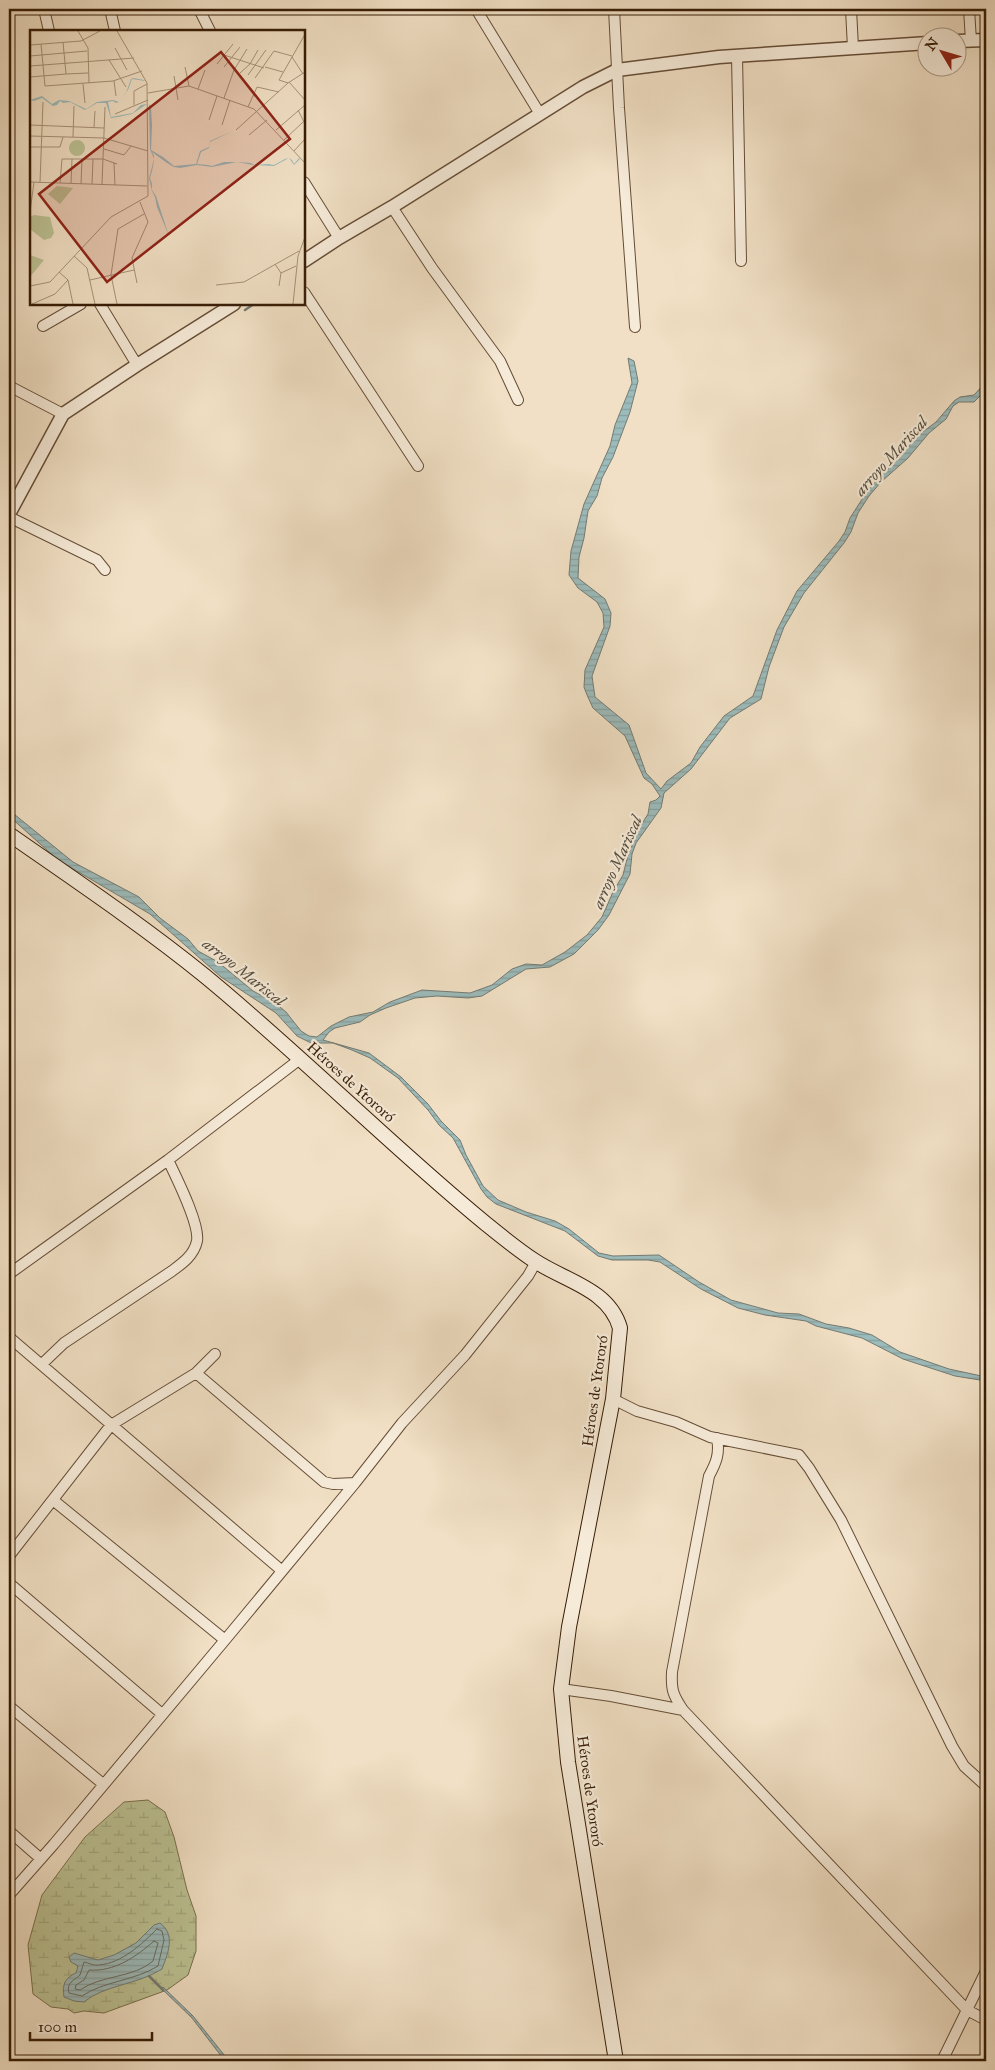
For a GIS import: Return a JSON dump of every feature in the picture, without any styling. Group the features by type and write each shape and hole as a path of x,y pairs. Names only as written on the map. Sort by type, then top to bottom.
{"main road":[{"name":"Héroes de Ytororó","path":"9,834 120,912 204,976 485,1224 536,1262 587,1288 611,1308 617,1317 620,1328 613,1399 569,1627 560,1689 568,1762 616,2061"}],"street":[{"path":"44,9 49,30"},
{"path":"110,9 115,30"},
{"path":"198,9 209,30"},
{"path":"476,9 540,114"},
{"path":"614,9 635,327"},
{"path":"851,9 853,48"},
{"path":"969,9 971,41"},
{"path":"968,41 986,40"},
{"path":"305,260 583,86 617,70 719,57 918,44"},
{"path":"737,56 741,261"},
{"path":"305,184 339,238"},
{"path":"392,207 432,268 500,361 518,400"},
{"path":"305,294 418,466"},
{"path":"43,326 79,305"},
{"path":"101,305 137,365"},
{"path":"105,570 97,560 9,516 63,414 232,305"},
{"path":"9,386 63,414"},
{"path":"9,1274 168,1160 300,1059"},
{"path":"42,1364 64,1343 172,1271 191,1254 197,1240 195,1226 168,1160"},
{"path":"9,1895 42,1859 225,1640 281,1570 355,1483 402,1423 465,1355 528,1276 536,1262"},
{"path":"9,1337 281,1570"},
{"path":"9,1556 111,1424 196,1373 215,1354"},
{"path":"196,1373 324,1482 333,1484 355,1483"},
{"path":"613,1399 637,1411 676,1422 717,1438 799,1455 810,1468 841,1520 952,1746 964,1766 986,1786"},
{"path":"717,1438 718,1458 709,1476 672,1672 671,1686 673,1694 683,1710 967,2010 986,2020"},
{"path":"53,1500 225,1640"},
{"path":"9,1583 162,1714"},
{"path":"560,1689 611,1696 683,1710"},
{"path":"9,1706 103,1784"},
{"path":"9,1831 42,1859"},
{"path":"942,2061 986,1971"}],"green space":[{"path":"148,1800 165,1812 196,1916 196,1951 188,1975 167,1990 104,2013 84,2011 74,2013 68,2009 51,2007 33,1994 28,1945 42,1895 85,1837 124,1802"}],"water":[{"path":"628,358 634,361 638,381 630,412 613,457 602,478 597,496 588,511 579,557 578,578 605,599 611,613 610,626 592,676 595,697 629,725 646,773 661,789 667,781 691,763 700,747 724,716 753,696 777,630 797,591 839,541 845,532 850,518 868,490 920,434 936,422 954,401 960,397 974,395 986,382 986,390 974,402 959,402 953,406 946,419 929,433 908,458 881,482 869,496 858,513 851,532 844,543 804,593 784,627 769,667 761,699 730,718 691,769 664,793 661,808 636,843 632,854 630,874 609,915 598,930 574,954 550,967 526,969 482,996 468,998 437,996 415,998 386,1008 360,1022 335,1028 323,1040 369,1053 401,1077 460,1140 483,1186 498,1200 526,1212 555,1221 569,1229 599,1253 613,1256 659,1255 699,1282 731,1300 778,1313 799,1314 826,1324 872,1335 900,1352 949,1369 986,1377 986,1381 955,1376 903,1359 862,1338 816,1326 806,1321 765,1315 738,1308 701,1289 660,1262 612,1260 598,1256 565,1231 496,1204 481,1189 453,1138 439,1125 428,1110 398,1078 370,1058 352,1050 333,1043 311,1043 297,1036 276,1013 221,977 150,914 58,860 9,816 9,810 73,862 139,897 160,918 188,939 198,951 218,962 253,991 274,1002 286,1012 301,1031 309,1036 317,1037 331,1026 349,1017 373,1012 390,1002 422,990 470,993 492,985 512,969 526,964 542,965 565,952 587,935 602,917 623,875 628,855 648,814 650,802 660,796 652,784 644,778 625,736 593,708 587,695 584,687 585,670 604,627 603,613 597,602 578,588 569,575 571,551 584,504 610,446 615,425 632,383"},
{"path":"160,1923 168,1933 169,1939 168,1951 162,1969 142,1979 101,1992 84,2002 64,1997 63,1988 65,1982 76,1973 78,1966 71,1962 69,1957 74,1953 98,1960 114,1955 136,1943 154,1925"},
{"path":"163,1987 193,2016 229,2061 225,2061 192,2018 161,1988"}],"waterway":[{"path":"245,310 252,305"},
{"path":"149,1976 163,1990"}],"water label":[{"name":"arroyo Mariscal","path":"891,456"},
{"name":"arroyo Mariscal","path":"617,862"},
{"name":"arroyo Mariscal","path":"244,972"}]}
